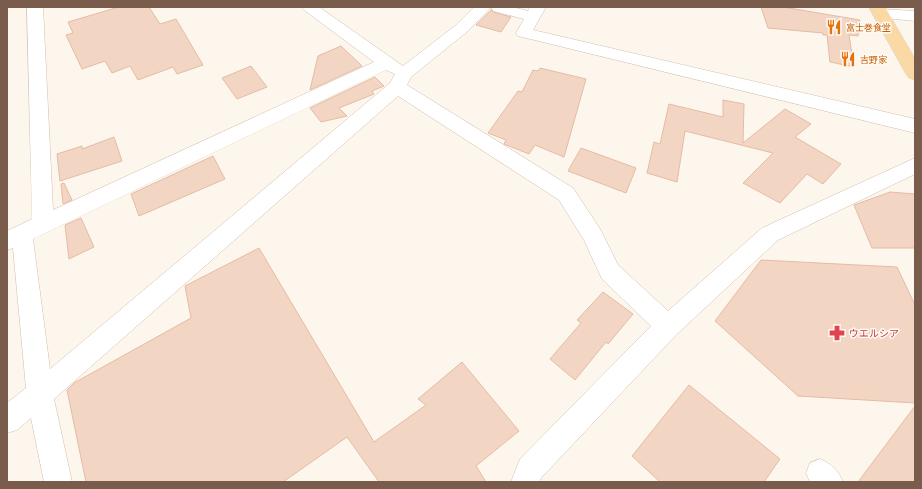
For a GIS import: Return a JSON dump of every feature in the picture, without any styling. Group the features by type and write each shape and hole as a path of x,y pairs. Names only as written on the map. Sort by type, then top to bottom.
{"main road":[{"path":"879,10 915,74"}],"street":[{"path":"35,7 43,223"},
{"path":"310,7 396,75 566,194 592,235 610,272 635,297 668,326"},
{"path":"7,420 40,394 396,75 490,8 536,12 524,33 915,126"},
{"path":"879,10 915,16"},
{"path":"58,482 40,394 14,238 43,223 396,75"},
{"path":"525,482 530,469 621,372 668,326 770,234 915,165"}],"building":[{"path":"119,7 149,7 160,24 176,19 203,65 177,74 173,67 138,80 130,66 112,73 105,61 82,69 66,35 73,33 68,22"},
{"path":"761,7 783,7 860,20 858,36 849,35 854,67 830,62 827,35 823,35 823,33 768,28"},
{"path":"491,10 493,12 511,17 501,32 476,25"},
{"path":"341,46 362,66 310,90 318,56"},
{"path":"251,66 267,87 237,99 222,78"},
{"path":"540,68 586,79 564,157 535,145 529,154 504,144 506,140 488,133 518,91 522,92 533,70 538,71"},
{"path":"375,77 384,86 372,91 374,94 339,108 347,116 321,122 310,108"},
{"path":"723,100 744,104 743,143 785,109 811,124 795,137 841,164 823,184 807,174 780,203 743,183 773,153 685,131 677,182 647,173 654,142 660,144 669,104 723,117"},
{"path":"114,137 122,161 60,181 57,154 82,146 82,149"},
{"path":"581,148 636,168 626,193 568,171"},
{"path":"213,156 225,179 139,216 131,194"},
{"path":"64,183 72,200 63,204 61,184"},
{"path":"890,192 915,194 915,248 872,248 854,205"},
{"path":"81,218 94,247 69,259 65,225"},
{"path":"259,248 374,442 426,405 418,399 462,362 519,431 476,466 486,482 379,482 347,437 283,482 86,482 67,390 74,383 191,318 185,286"},
{"path":"761,260 897,267 915,305 915,403 798,396 715,321"},
{"path":"603,292 633,314 608,344 606,342 575,380 550,359 581,323 577,320"},
{"path":"689,385 780,459 764,482 660,482 632,456"},
{"path":"915,406 915,482 858,482"}],"place":[{"name":"富士巻食堂","path":"834,27"},
{"name":"吉野家","path":"848,59"},
{"name":"ウエルシア","path":"837,333"}]}
